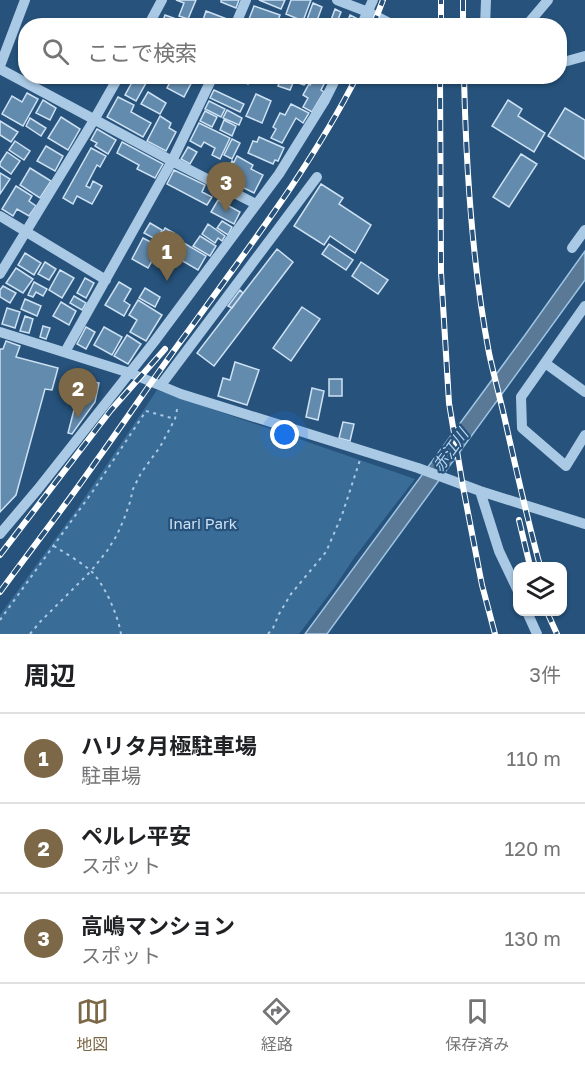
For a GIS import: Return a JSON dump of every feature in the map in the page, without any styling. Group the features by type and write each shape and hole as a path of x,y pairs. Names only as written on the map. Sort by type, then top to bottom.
{"street":[{"path":"18,18 25,0"},
{"path":"152,18 162,0"},
{"path":"238,18 246,0"},
{"path":"337,0 379,18"},
{"path":"365,18 373,0"},
{"path":"485,18 486,0"},
{"path":"533,18 548,0"},
{"path":"18,19 0,68 18,78"},
{"path":"567,61 585,56"},
{"path":"29,84 256,204"},
{"path":"0,274 114,84"},
{"path":"66,352 172,161 209,84"},
{"path":"0,534 130,373 279,174 333,84"},
{"path":"161,385 317,177"},
{"path":"0,216 106,280"},
{"path":"572,248 585,230"},
{"path":"585,306 521,397 522,428 566,466 585,435"},
{"path":"0,332 130,373 181,394 418,468 585,524"},
{"path":"545,363 585,392"},
{"path":"480,490 499,550 513,580"},
{"path":"529,616 537,634"}],"path":[{"path":"30,634 91,571 117,535 141,473 160,447 175,419 181,394"},
{"path":"0,620 54,546 146,411 175,419"},
{"path":"268,634 291,594 326,552 342,515 363,452"},
{"path":"54,546 91,571 105,590 121,634"}],"green space":[{"name":"Inari Park","path":"157,390 415,479 299,634 0,634 0,615 77,509"}],"water":[{"name":"赤江川","path":"585,251 585,280 327,634 305,634 525,335"}],"building":[{"path":"176,0 196,0 188,18 179,16 184,3"},
{"path":"221,0 239,0 236,8"},
{"path":"259,0 285,0 281,9"},
{"path":"291,0 311,0 304,18 296,18 286,14"},
{"path":"313,3 322,7 318,18 307,18"},
{"path":"254,6 280,15 279,18 249,18"},
{"path":"335,9 341,12 339,18 332,18"},
{"path":"206,11 224,18 204,18"},
{"path":"131,84 145,84 136,101 125,95"},
{"path":"169,84 191,84 184,97 167,88"},
{"path":"279,84 293,84 290,90 278,86"},
{"path":"324,84 321,90 324,92 312,112 303,107 308,98 303,95 310,85"},
{"path":"214,90 244,104 240,112 210,98"},
{"path":"148,92 166,103 160,114 141,104"},
{"path":"27,93 38,99 23,126 2,114 12,96 22,102"},
{"path":"256,94 271,101 262,123 246,116"},
{"path":"118,97 134,105 131,112 151,123 143,137 107,117"},
{"path":"43,100 56,108 50,120 36,113"},
{"path":"508,100 522,109 518,116 545,133 534,152 492,126"},
{"path":"209,101 225,109 221,117 205,109"},
{"path":"291,104 309,113 303,123 296,118 282,143 271,138 276,129 273,127 280,113 285,115"},
{"path":"565,108 585,120 585,159 548,136"},
{"path":"227,110 242,118 239,125 223,118"},
{"path":"205,111 217,117 212,127 200,121"},
{"path":"160,116 171,123 169,128 176,132 166,151 147,141"},
{"path":"61,117 80,129 68,150 48,138"},
{"path":"30,118 46,128 41,136 26,126"},
{"path":"224,120 236,126 232,136 220,130"},
{"path":"0,121 18,132 11,142 0,135"},
{"path":"199,123 230,138 220,159 212,155 215,148 204,142 201,147 190,141"},
{"path":"97,129 116,140 108,154 95,146 97,143 91,140"},
{"path":"259,137 284,148 278,161 275,160 273,164 248,153 253,141 257,142"},
{"path":"232,139 240,143 232,159 224,155"},
{"path":"15,141 30,151 24,160 9,150"},
{"path":"122,142 163,164 155,178 137,169 139,165 117,153"},
{"path":"46,146 63,156 55,171 37,161"},
{"path":"188,147 197,152 190,164 181,159"},
{"path":"91,148 106,156 100,167 97,165 86,186 90,188 93,181 102,186 92,204 77,196 73,204 63,198"},
{"path":"7,152 20,161 11,174 0,166"},
{"path":"521,154 537,164 509,207 493,197"},
{"path":"237,156 253,165 251,169 263,175 254,193 224,178"},
{"path":"30,168 51,181 40,198 20,185"},
{"path":"174,170 205,185 202,192 212,197 207,205 167,184"},
{"path":"0,173 10,179 0,194"},
{"path":"321,184 343,198 339,204 371,225 355,253 330,236 324,245 294,226"},
{"path":"16,186 32,196 29,201 36,206 29,216 17,209 13,216 2,209"},
{"path":"218,200 240,212 234,224 211,212"},
{"path":"222,221 232,227 228,235 217,228"},
{"path":"150,223 162,230 157,240 144,233"},
{"path":"208,224 225,236 222,241 218,238 215,243 202,234"},
{"path":"165,228 174,233 169,242 160,237"},
{"path":"200,236 216,246 210,256 193,246"},
{"path":"143,238 160,247 148,268 132,259"},
{"path":"177,239 206,256 198,270 169,253"},
{"path":"329,244 353,260 346,270 322,254"},
{"path":"277,249 293,262 214,366 197,353"},
{"path":"25,253 41,263 34,275 18,265"},
{"path":"45,262 56,269 49,280 38,274"},
{"path":"361,262 388,280 378,294 352,276"},
{"path":"16,268 33,279 23,293 6,283"},
{"path":"60,270 74,278 62,298 49,290"},
{"path":"85,278 94,283 86,298 77,293"},
{"path":"34,282 47,289 43,296 36,292 33,297 28,295"},
{"path":"119,282 131,289 124,301 130,305 124,316 105,305"},
{"path":"3,286 16,293 10,303 0,297 0,290"},
{"path":"145,288 160,297 155,307 139,298"},
{"path":"240,290 243,293 232,308 228,306"},
{"path":"74,296 86,303 82,310 70,303"},
{"path":"25,299 41,306 37,316 21,309"},
{"path":"138,300 162,315 146,341 130,332 137,320 129,315"},
{"path":"61,302 76,311 69,325 53,316"},
{"path":"302,307 320,319 291,361 273,348"},
{"path":"7,308 20,312 15,328 2,324"},
{"path":"25,316 33,319 29,333 20,331"},
{"path":"43,326 50,328 46,339 40,337"},
{"path":"86,327 95,332 86,349 77,344"},
{"path":"104,327 122,337 112,355 94,345"},
{"path":"127,335 141,344 128,364 114,356"},
{"path":"6,341 20,346 16,357 58,368 52,390 45,389 16,495 0,512 0,349 3,349"},
{"path":"235,362 259,370 247,405 218,396 223,378 230,380"},
{"path":"82,379 99,383 95,402 72,434 68,433"},
{"path":"329,379 342,379 342,396 329,396"},
{"path":"312,388 324,391 318,420 306,417"},
{"path":"343,422 354,424 350,441 339,438"}],"railway":[{"path":"376,18 383,0"},
{"path":"441,0 441,18"},
{"path":"463,0 463,18"},
{"path":"0,592 256,238 320,143 353,84"},
{"path":"440,84 441,272 449,403 482,585 495,634"},
{"path":"464,84 471,216 483,319 491,362 539,562"},
{"path":"0,555 111,410 165,349"},
{"path":"519,520 529,562"},
{"path":"549,616 557,634"}],"place":[{"name":"高嶋マンション","path":"226,212"},
{"name":"ハリタ月極駐車場","path":"167,281"},
{"name":"ペルレ平安","path":"78,418"}]}
